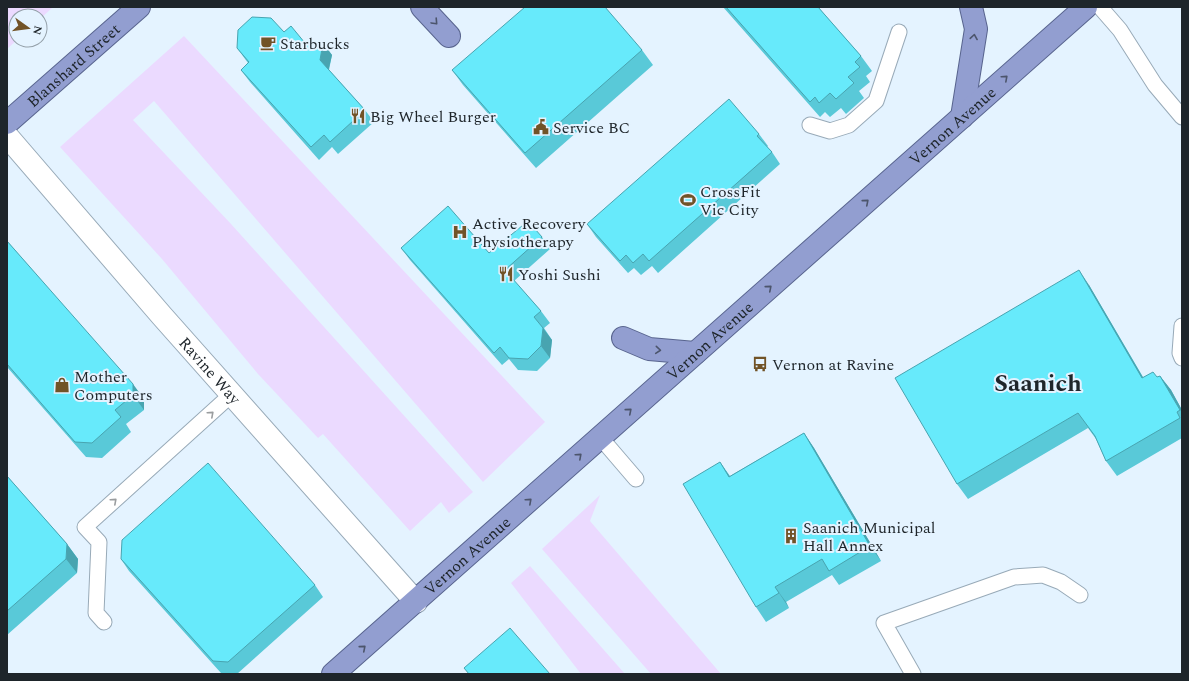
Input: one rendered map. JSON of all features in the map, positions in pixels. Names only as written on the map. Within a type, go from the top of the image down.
[{"type":"highway","name":"Blanshard Street","points":[[7,123],[139,7]]},
{"type":"highway","points":[[422,7],[448,36]]},
{"type":"highway","points":[[962,117],[976,29],[971,7]]},
{"type":"highway","name":"Vernon Avenue","points":[[334,674],[1086,7]]},
{"type":"highway","points":[[623,338],[649,349],[695,353]]},
{"type":"street","name":"Ravine Way","points":[[7,136],[416,602]]},
{"type":"lane","points":[[1100,7],[1120,30],[1155,85],[1182,117]]},
{"type":"lane","points":[[810,125],[830,131],[849,125],[876,101],[899,32]]},
{"type":"lane","points":[[1182,326],[1180,354],[1182,358]]},
{"type":"lane","points":[[104,622],[96,612],[99,542],[85,527],[232,394]]},
{"type":"lane","points":[[600,437],[636,479]]},
{"type":"lane","points":[[913,674],[884,623],[1014,577],[1043,575],[1061,582],[1080,595]]},
{"type":"shaded area","points":[[7,7],[53,7],[48,12],[48,8],[8,8],[7,49]]},
{"type":"shaded area","points":[[184,36],[545,422],[483,482],[154,101],[133,120],[231,224],[473,492],[449,513],[441,502],[410,531],[323,434],[318,438],[258,374],[162,259],[60,147]]},
{"type":"shaded area","points":[[600,495],[590,521],[721,674],[651,674],[542,549]]},
{"type":"shaded area","points":[[530,566],[625,674],[581,674],[511,583]]},
{"type":"building","name":"Service BC","points":[[525,7],[605,7],[642,50],[525,153],[452,70]]},
{"type":"building","points":[[726,7],[818,7],[861,56],[855,62],[860,67],[848,77],[854,83],[836,99],[830,93],[819,103],[815,97],[810,102]]},
{"type":"building","points":[[252,17],[271,18],[284,32],[291,26],[305,43],[323,43],[320,60],[365,110],[330,142],[324,135],[311,147],[241,70],[249,62],[237,48],[238,30]]},
{"type":"building","name":"CrossFit Vic City","points":[[729,99],[759,134],[757,136],[772,152],[649,261],[643,254],[633,263],[626,255],[620,261],[587,224]]},
{"type":"building","points":[[448,206],[489,253],[528,221],[542,237],[505,270],[541,311],[534,317],[543,328],[541,346],[528,359],[509,358],[500,347],[494,353],[401,248]]},
{"type":"building","points":[[7,241],[133,384],[133,395],[115,410],[121,417],[92,443],[75,442],[7,364]]},
{"type":"building","points":[[1079,270],[1142,378],[1153,372],[1157,377],[1160,376],[1180,410],[1177,412],[1180,418],[1106,461],[1095,436],[1078,413],[957,484],[895,378]]},
{"type":"building","name":"Saanich Municipal Hall Annex","points":[[804,433],[870,546],[829,571],[822,559],[775,587],[779,593],[756,607],[683,484],[720,462],[729,477]]},
{"type":"building","points":[[208,463],[315,585],[228,662],[213,661],[121,559],[122,540]]},
{"type":"building","points":[[7,476],[67,544],[66,559],[7,611]]},
{"type":"building","points":[[510,628],[550,674],[469,674],[464,668]]},
{"type":"place","name":"Starbucks","points":[[268,43]]},
{"type":"place","name":"Big Wheel Burger","points":[[358,116]]},
{"type":"place","name":"Service BC","points":[[541,127]]},
{"type":"place","name":"CrossFit Vic City","points":[[688,200]]},
{"type":"place","name":"Active Recovery Physiotherapy","points":[[460,232]]},
{"type":"place","name":"Yoshi Sushi","points":[[506,274]]},
{"type":"place","name":"Vernon at Ravine","points":[[760,364]]},
{"type":"place","name":"Mother Computers","points":[[62,385]]},
{"type":"place","name":"Saanich Municipal Hall Annex","points":[[791,536]]},
{"type":"district","name":"Saanich","points":[[1038,383]]}]
